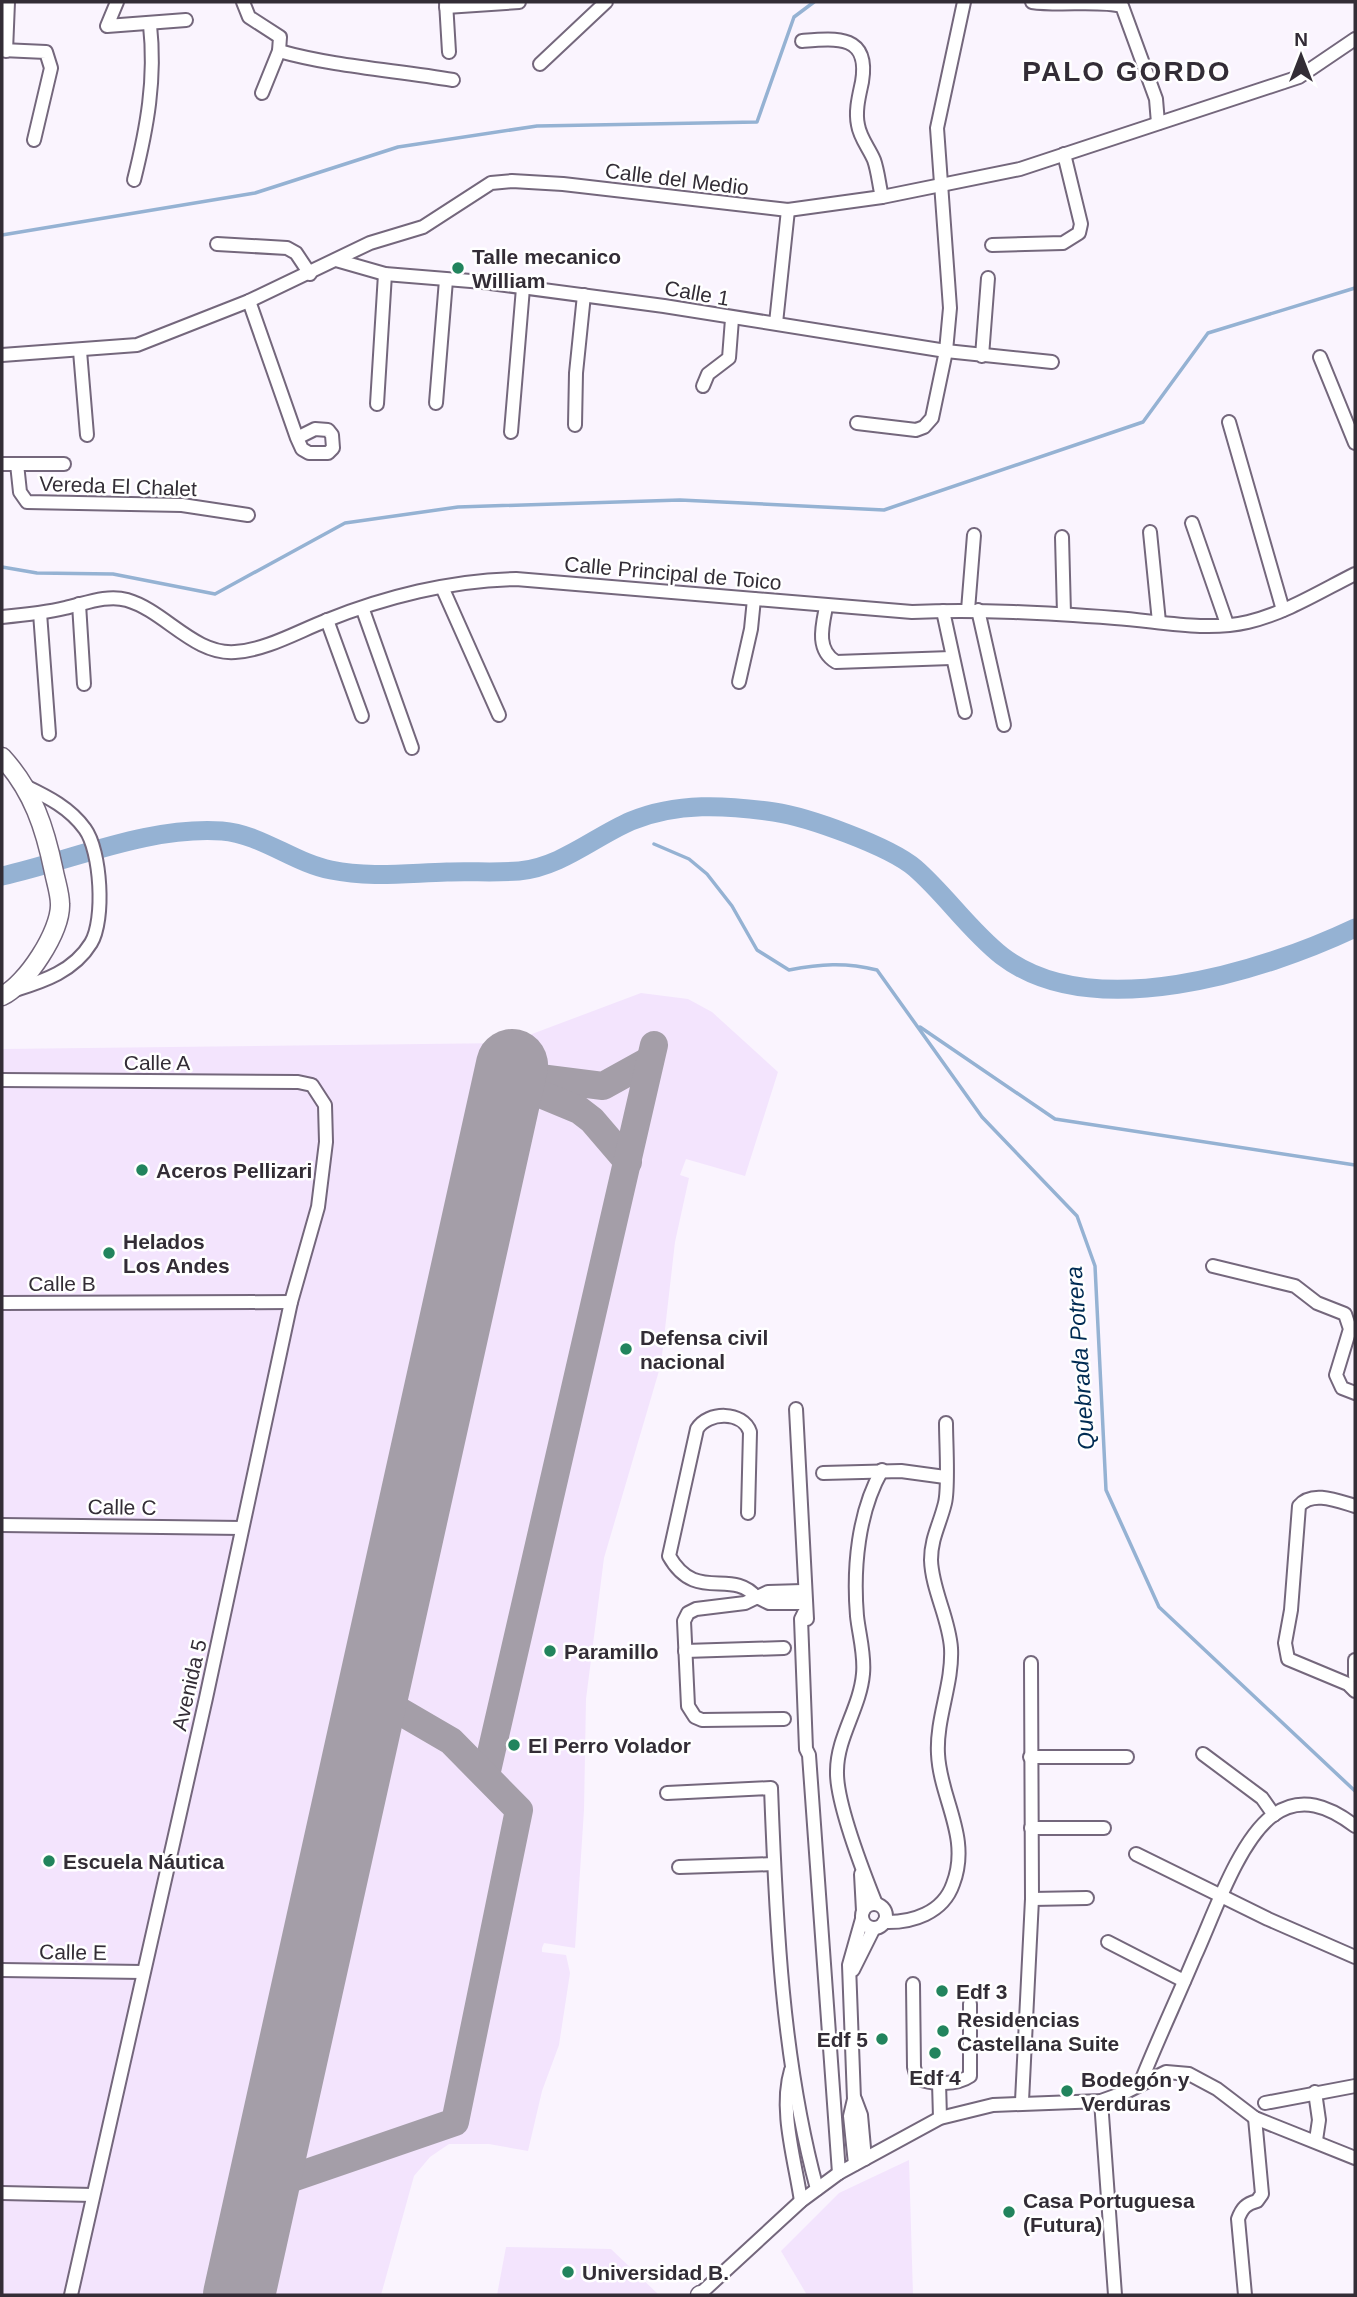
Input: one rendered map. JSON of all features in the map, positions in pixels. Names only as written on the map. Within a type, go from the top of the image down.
[{"type":"main road","points":[[2,757],[25,786],[40,814],[60,906],[37,962],[7,994]]},
{"type":"street","points":[[8,2],[4,50],[46,52],[50,58],[51,68],[34,139]]},
{"type":"street","points":[[117,2],[107,26],[150,25],[186,20]]},
{"type":"street","points":[[243,2],[249,17],[280,37],[279,51],[262,93]]},
{"type":"street","points":[[449,52],[446,4],[519,2]]},
{"type":"street","points":[[540,64],[606,2]]},
{"type":"street","points":[[857,423],[912,430],[924,427],[932,418],[946,351],[950,308],[936,140],[938,115],[964,2]]},
{"type":"street","points":[[1032,2],[1111,2],[1122,6],[1156,99],[1158,123]]},
{"type":"street","points":[[134,180],[152,92],[150,25]]},
{"type":"street","points":[[802,41],[844,38],[857,50],[863,77],[856,115],[858,128],[875,162],[882,197]]},
{"type":"street","name":"Calle del Medio","points":[[2,355],[137,345],[249,302],[370,243],[423,227],[491,183],[512,181],[788,210],[882,197],[941,187],[1065,154],[1299,77],[1355,38]]},
{"type":"street","points":[[279,51],[330,64],[374,67],[453,80]]},
{"type":"street","points":[[992,245],[1063,243],[1079,233],[1081,224],[1065,154]]},
{"type":"street","points":[[776,323],[788,210]]},
{"type":"street","points":[[216,244],[287,248],[296,253],[310,274]]},
{"type":"street","name":"Calle 1","points":[[336,260],[384,274],[584,295],[946,351],[1052,362]]},
{"type":"street","points":[[377,404],[384,274]]},
{"type":"street","points":[[982,356],[988,278]]},
{"type":"street","points":[[436,403],[446,280]]},
{"type":"street","points":[[511,432],[523,288]]},
{"type":"street","points":[[575,425],[577,360],[584,295]]},
{"type":"street","points":[[249,302],[297,438]]},
{"type":"street","points":[[703,386],[708,374],[729,358],[732,318]]},
{"type":"street","points":[[80,351],[88,435]]},
{"type":"street","points":[[1320,357],[1355,443]]},
{"type":"street","points":[[1229,422],[1283,610]]},
{"type":"street","name":"Vereda El Chalet","points":[[2,464],[64,464]]},
{"type":"street","name":"Vereda El Chalet","points":[[17,464],[20,492],[27,502],[182,505],[248,515]]},
{"type":"street","points":[[1192,523],[1227,624]]},
{"type":"street","points":[[1150,532],[1159,622]]},
{"type":"street","points":[[974,535],[973,610],[1004,725]]},
{"type":"street","points":[[1062,537],[1064,614]]},
{"type":"street","name":"Calle Principal de Toico","points":[[2,617],[40,613],[107,598],[126,600],[155,613],[194,640],[230,653],[248,651],[327,620],[442,587],[481,579],[516,579],[826,607],[912,612],[973,610],[1227,624],[1245,622],[1283,610],[1355,574]]},
{"type":"street","points":[[442,587],[499,715]]},
{"type":"street","points":[[739,682],[751,629],[754,599]]},
{"type":"street","points":[[79,604],[84,684]]},
{"type":"street","points":[[826,607],[822,648],[827,656],[836,662],[951,658]]},
{"type":"street","points":[[363,610],[412,748]]},
{"type":"street","points":[[943,611],[951,658],[965,712]]},
{"type":"street","points":[[40,613],[49,734]]},
{"type":"street","points":[[327,620],[362,716]]},
{"type":"street","points":[[7,994],[62,972],[91,944],[98,927],[98,880],[91,837],[64,808],[25,786]]},
{"type":"street","name":"Calle A","points":[[2,1080],[298,1082],[312,1085]]},
{"type":"street","name":"Avenida 5","points":[[71,2295],[291,1303],[318,1207],[326,1142],[326,1105],[312,1085]]},
{"type":"street","points":[[1213,1266],[1295,1286],[1317,1303],[1345,1314],[1350,1329],[1336,1375],[1342,1388],[1355,1393]]},
{"type":"street","name":"Calle B","points":[[2,1303],[291,1303]]},
{"type":"street","points":[[796,1409],[804,1602],[801,1619],[806,1749],[810,1755],[839,2173]]},
{"type":"street","points":[[748,1513],[750,1432],[747,1423],[740,1418],[711,1416],[696,1429],[669,1556],[675,1566],[703,1585],[737,1583],[745,1586],[758,1598]]},
{"type":"street","points":[[860,1864],[862,1915],[866,1925],[880,1916],[925,1915],[943,1902],[953,1886],[960,1845],[938,1756],[951,1650],[931,1562],[932,1539],[945,1503],[946,1423]]},
{"type":"street","points":[[823,1473],[882,1470],[945,1478]]},
{"type":"street","points":[[850,1977],[880,1916],[860,1864],[836,1772],[859,1696],[863,1672],[856,1596],[863,1514],[882,1470]]},
{"type":"street","points":[[1355,1506],[1314,1497],[1299,1506],[1291,1610],[1285,1649],[1289,1660],[1348,1684],[1355,1690]]},
{"type":"street","name":"Calle C","points":[[2,1525],[242,1528]]},
{"type":"street","points":[[784,1718],[702,1720],[695,1717],[688,1706],[684,1621],[688,1613],[758,1598],[768,1592],[804,1602]]},
{"type":"street","points":[[685,1651],[784,1648]]},
{"type":"street","points":[[1355,1660],[1355,1676]]},
{"type":"street","points":[[1022,2101],[1032,1899],[1031,1663]]},
{"type":"street","points":[[1203,1754],[1262,1798],[1273,1815]]},
{"type":"street","points":[[1030,1757],[1127,1756]]},
{"type":"street","points":[[667,1793],[771,1788],[774,1864],[792,2066],[817,2189]]},
{"type":"street","points":[[1140,2084],[1162,2027],[1221,1895],[1258,1829],[1273,1815],[1297,1806],[1322,1805],[1355,1826]]},
{"type":"street","points":[[1031,1828],[1104,1828]]},
{"type":"street","points":[[1136,1854],[1355,1957]]},
{"type":"street","points":[[679,1867],[774,1864]]},
{"type":"street","points":[[1032,1899],[1087,1898]]},
{"type":"street","points":[[860,2162],[850,2116],[854,2099],[850,1955],[862,1915],[868,1905],[880,1916]]},
{"type":"street","points":[[1108,1942],[1184,1981]]},
{"type":"street","name":"Calle E","points":[[2,1970],[143,1972]]},
{"type":"street","points":[[913,1984],[915,2073],[924,2081],[961,2081],[970,2076],[971,2004]]},
{"type":"street","points":[[792,2066],[787,2083],[789,2123],[801,2201]]},
{"type":"street","points":[[700,2295],[801,2201],[839,2173],[940,2119],[993,2105],[1022,2101],[1101,2101],[1166,2072],[1189,2074],[1217,2089],[1255,2118],[1316,2140],[1355,2158]]},
{"type":"street","points":[[939,2082],[940,2119]]},
{"type":"street","points":[[1265,2103],[1355,2085]]},
{"type":"street","points":[[1315,2092],[1319,2120],[1316,2140]]},
{"type":"street","points":[[1101,2101],[1115,2295]]},
{"type":"street","points":[[1245,2295],[1238,2219],[1241,2210],[1248,2203],[1257,2201],[1262,2194],[1255,2118]]},
{"type":"street","points":[[789,2123],[802,2119]]},
{"type":"street","points":[[2,2193],[93,2195]]},
{"type":"shaded area","points":[[641,993],[688,999],[712,1012],[778,1072],[745,1176],[686,1159],[680,1175],[689,1178],[675,1242],[661,1364],[604,1558],[586,1699],[584,1810],[575,1948],[544,1943],[542,1948],[542,1952],[566,1955],[570,1973],[559,2045],[542,2091],[528,2151],[489,2144],[449,2144],[430,2157],[414,2176],[381,2295],[2,2295],[2,1049],[508,1043]]},
{"type":"shaded area","points":[[909,2160],[913,2295],[807,2295],[781,2251],[839,2193]]},
{"type":"shaded area","name":"Universidad B.","points":[[506,2247],[611,2249],[659,2295],[497,2295]]},
{"type":"waterway","points":[[2,235],[255,193],[398,147],[537,126],[757,122],[794,17],[814,2]]},
{"type":"waterway","points":[[2,567],[37,573],[113,574],[215,594],[345,523],[458,507],[680,500],[884,510],[1143,422],[1208,333],[1355,288]]},
{"type":"waterway","points":[[2,876],[139,839],[194,831],[236,833],[317,866],[360,874],[519,871],[563,858],[617,828],[648,815],[684,808],[720,807],[789,815],[827,826],[887,851],[915,868],[1002,956],[1039,976],[1082,987],[1129,989],[1177,984],[1226,974],[1273,961],[1355,928]]},
{"type":"waterway","name":"Quebrada Potrera","points":[[654,844],[689,859],[707,874],[732,906],[757,950],[789,970],[833,965],[877,970],[982,1117],[1077,1216],[1095,1266],[1106,1490],[1159,1607],[1355,1791]]},
{"type":"waterway","points":[[920,1027],[1055,1119],[1355,1165]]},
{"type":"taxiway","points":[[486,1775],[654,1045]]},
{"type":"taxiway","points":[[524,1076],[603,1086],[650,1060]]},
{"type":"taxiway","points":[[509,1081],[579,1110],[592,1120],[628,1162]]},
{"type":"taxiway","points":[[263,2188],[455,2122],[519,1810],[451,1741],[372,1695]]},
{"type":"runway","points":[[239,2295],[512,1065]]},
{"type":"place","name":"Talle mecanico William","points":[[458,268]]},
{"type":"place","name":"Aceros Pellizari","points":[[142,1170]]},
{"type":"place","name":"Helados Los Andes","points":[[109,1253]]},
{"type":"place","name":"Defensa civil nacional","points":[[626,1349]]},
{"type":"place","name":"Paramillo","points":[[550,1651]]},
{"type":"place","name":"El Perro Volador","points":[[514,1745]]},
{"type":"place","name":"Escuela Náutica","points":[[49,1861]]},
{"type":"place","name":"Edf 3","points":[[942,1991]]},
{"type":"place","name":"Residencias Castellana Suite","points":[[943,2031]]},
{"type":"place","name":"Edf 5","points":[[882,2039]]},
{"type":"place","name":"Edf 4","points":[[935,2053]]},
{"type":"place","name":"Bodegón y Verduras","points":[[1067,2091]]},
{"type":"place","name":"Casa Portuguesa (Futura)","points":[[1009,2212]]},
{"type":"place","name":"Universidad B.","points":[[568,2272]]},
{"type":"district","name":"PALO GORDO","points":[[1127,71]]}]
